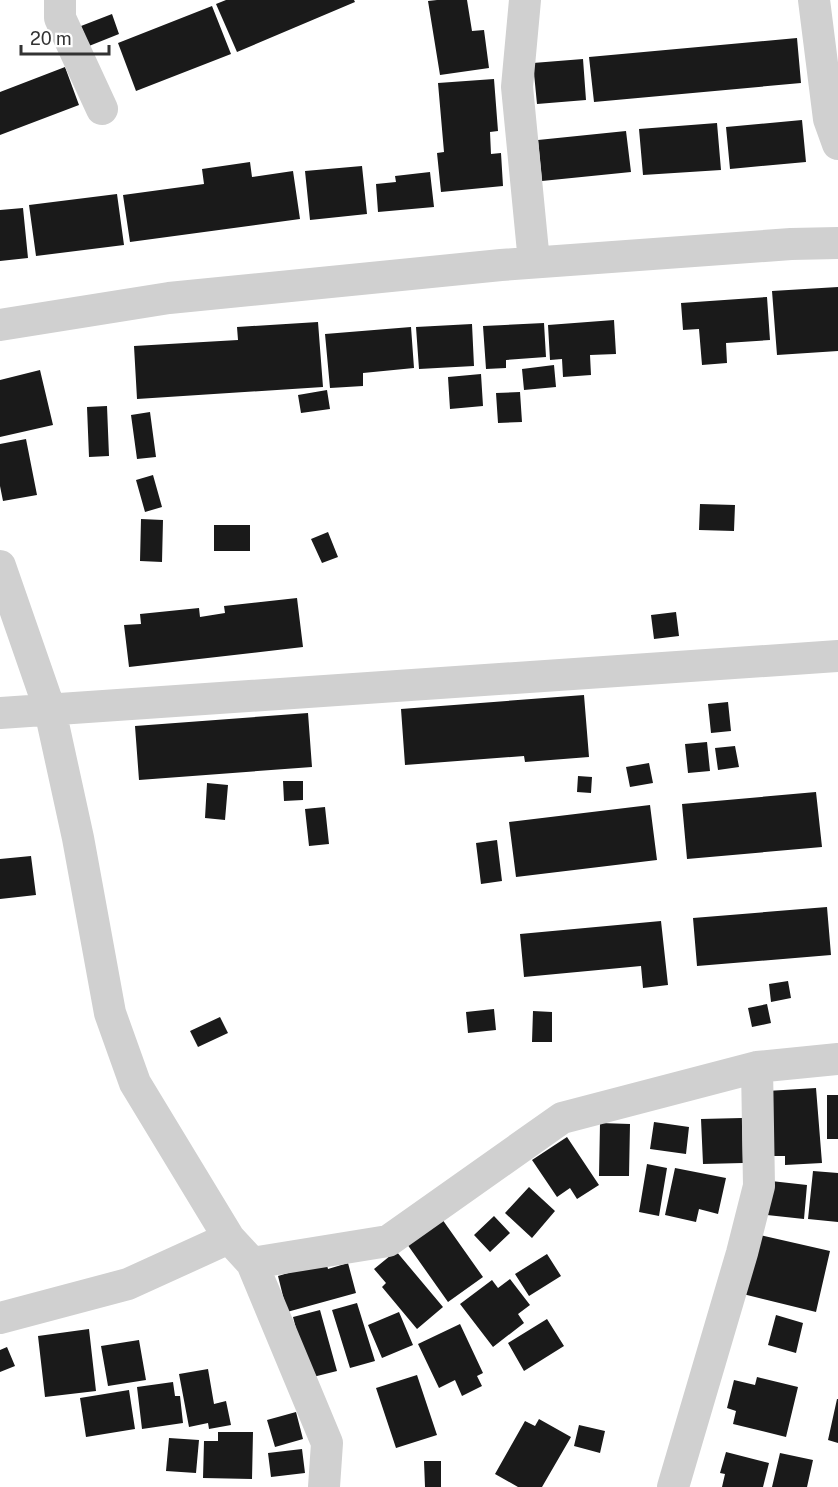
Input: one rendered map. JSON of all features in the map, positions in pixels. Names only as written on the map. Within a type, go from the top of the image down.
[{"type":"street","points":[[60,0],[60,18],[102,109]]},
{"type":"street","points":[[525,0],[517,87],[534,262]]},
{"type":"street","points":[[814,0],[830,119],[838,144]]},
{"type":"street","points":[[0,325],[169,298],[534,262],[791,244],[838,243]]},
{"type":"street","points":[[0,566],[50,710],[78,838],[110,1013],[135,1083],[229,1238],[252,1263],[327,1443],[324,1487]]},
{"type":"street","points":[[0,712],[838,656]]},
{"type":"street","points":[[252,1263],[388,1241],[562,1118],[757,1067],[838,1059]]},
{"type":"street","points":[[673,1487],[742,1253],[759,1186],[757,1067]]},
{"type":"street","points":[[0,1318],[128,1284],[229,1238]]},
{"type":"building","points":[[226,0],[354,0],[355,2],[237,52],[216,4]]},
{"type":"building","points":[[467,0],[472,31],[484,30],[489,68],[440,75],[428,1]]},
{"type":"building","points":[[212,6],[231,54],[136,91],[118,43]]},
{"type":"building","points":[[112,14],[119,34],[89,46],[81,26]]},
{"type":"building","points":[[797,38],[801,83],[594,102],[589,57]]},
{"type":"building","points":[[583,59],[586,100],[537,104],[533,63]]},
{"type":"building","points":[[65,67],[79,105],[0,135],[0,92]]},
{"type":"building","points":[[494,79],[498,131],[490,132],[491,154],[501,153],[503,186],[441,192],[437,153],[444,152],[438,83]]},
{"type":"building","points":[[802,120],[806,162],[730,169],[726,127]]},
{"type":"building","points":[[717,123],[721,170],[643,175],[639,129]]},
{"type":"building","points":[[626,131],[631,172],[542,181],[538,140]]},
{"type":"building","points":[[250,162],[252,177],[293,171],[300,219],[130,242],[123,195],[204,184],[202,169]]},
{"type":"building","points":[[362,166],[367,214],[310,220],[305,171]]},
{"type":"building","points":[[430,172],[434,207],[378,212],[376,184],[396,182],[395,176]]},
{"type":"building","points":[[117,194],[124,245],[36,256],[29,205]]},
{"type":"building","points":[[23,208],[28,258],[0,261],[0,210]]},
{"type":"building","points":[[838,287],[838,351],[777,355],[772,291]]},
{"type":"building","points":[[767,297],[770,340],[726,343],[727,363],[702,365],[699,329],[683,330],[681,303]]},
{"type":"building","points":[[614,320],[616,354],[590,355],[591,375],[563,377],[562,359],[550,360],[548,325]]},
{"type":"building","points":[[318,322],[323,387],[137,399],[134,346],[238,340],[237,327]]},
{"type":"building","points":[[544,323],[546,357],[506,360],[506,368],[486,369],[483,326]]},
{"type":"building","points":[[472,324],[474,366],[419,369],[416,327]]},
{"type":"building","points":[[411,327],[414,368],[363,373],[363,386],[330,388],[325,334]]},
{"type":"building","points":[[554,365],[556,387],[524,390],[522,369]]},
{"type":"building","points":[[40,370],[53,425],[0,437],[0,380]]},
{"type":"building","points":[[481,374],[483,406],[450,409],[448,377]]},
{"type":"building","points":[[327,390],[330,409],[301,413],[298,395]]},
{"type":"building","points":[[520,392],[522,422],[498,423],[496,393]]},
{"type":"building","points":[[107,406],[109,456],[89,457],[87,407]]},
{"type":"building","points":[[150,412],[156,457],[137,459],[131,415]]},
{"type":"building","points":[[26,439],[37,495],[3,501],[0,486],[0,444]]},
{"type":"building","points":[[153,475],[162,507],[145,512],[136,480]]},
{"type":"building","points":[[700,504],[735,505],[734,531],[699,530]]},
{"type":"building","points":[[141,519],[163,520],[162,562],[140,561]]},
{"type":"building","points":[[214,525],[250,525],[250,551],[214,551]]},
{"type":"building","points":[[328,532],[338,557],[322,563],[311,539]]},
{"type":"building","points":[[297,598],[303,647],[129,667],[124,625],[141,624],[140,614],[199,608],[200,617],[225,613],[224,606]]},
{"type":"building","points":[[676,612],[679,636],[654,639],[651,615]]},
{"type":"building","points":[[584,695],[589,757],[525,762],[524,756],[405,765],[401,709]]},
{"type":"building","points":[[728,702],[731,731],[711,733],[708,704]]},
{"type":"building","points":[[308,713],[312,767],[139,780],[135,726]]},
{"type":"building","points":[[707,742],[710,771],[688,773],[685,744]]},
{"type":"building","points":[[735,746],[739,767],[718,770],[715,748]]},
{"type":"building","points":[[649,763],[653,783],[630,787],[626,767]]},
{"type":"building","points":[[578,776],[592,777],[591,793],[577,792]]},
{"type":"building","points":[[283,781],[303,781],[303,800],[284,801]]},
{"type":"building","points":[[207,783],[228,785],[225,820],[205,818]]},
{"type":"building","points":[[816,792],[822,847],[687,859],[682,804]]},
{"type":"building","points":[[650,805],[657,860],[516,877],[509,822]]},
{"type":"building","points":[[325,807],[329,844],[309,846],[305,809]]},
{"type":"building","points":[[497,840],[502,881],[481,884],[476,843]]},
{"type":"building","points":[[31,856],[36,895],[0,899],[0,859]]},
{"type":"building","points":[[827,907],[831,955],[697,966],[693,918]]},
{"type":"building","points":[[661,921],[668,985],[643,988],[641,966],[524,977],[520,934]]},
{"type":"building","points":[[788,981],[791,998],[771,1002],[769,984]]},
{"type":"building","points":[[767,1004],[771,1023],[752,1027],[748,1008]]},
{"type":"building","points":[[494,1009],[496,1030],[468,1033],[466,1012]]},
{"type":"building","points":[[533,1011],[552,1012],[552,1042],[532,1042]]},
{"type":"building","points":[[220,1017],[228,1033],[198,1047],[190,1031]]},
{"type":"building","points":[[816,1088],[822,1163],[785,1165],[785,1156],[771,1156],[767,1091]]},
{"type":"building","points":[[827,1095],[838,1095],[838,1139],[827,1139]]},
{"type":"building","points":[[742,1118],[743,1163],[703,1164],[701,1119]]},
{"type":"building","points":[[654,1122],[689,1127],[686,1154],[650,1149]]},
{"type":"building","points":[[600,1123],[630,1124],[629,1176],[599,1176]]},
{"type":"building","points":[[567,1137],[599,1185],[577,1199],[570,1188],[557,1197],[532,1160]]},
{"type":"building","points":[[647,1164],[667,1168],[659,1216],[639,1212]]},
{"type":"building","points":[[675,1168],[726,1178],[718,1214],[699,1209],[696,1222],[665,1215]]},
{"type":"building","points":[[813,1171],[838,1173],[838,1222],[808,1219]]},
{"type":"building","points":[[771,1181],[807,1185],[804,1219],[767,1215]]},
{"type":"building","points":[[529,1187],[555,1211],[532,1238],[505,1213]]},
{"type":"building","points":[[494,1216],[510,1233],[490,1252],[474,1235]]},
{"type":"building","points":[[442,1219],[483,1277],[448,1302],[407,1244]]},
{"type":"building","points":[[756,1234],[830,1251],[816,1312],[743,1294]]},
{"type":"building","points":[[396,1251],[443,1307],[417,1329],[382,1287],[386,1283],[374,1269]]},
{"type":"building","points":[[547,1254],[561,1276],[529,1296],[515,1274]]},
{"type":"building","points":[[326,1262],[328,1269],[348,1263],[356,1293],[287,1312],[278,1276]]},
{"type":"building","points":[[510,1279],[530,1305],[518,1314],[524,1323],[493,1347],[460,1304],[492,1280],[498,1288]]},
{"type":"building","points":[[357,1303],[375,1361],[350,1368],[332,1310]]},
{"type":"building","points":[[320,1310],[337,1371],[309,1378],[293,1317]]},
{"type":"building","points":[[399,1312],[413,1345],[382,1358],[368,1325]]},
{"type":"building","points":[[776,1315],[803,1323],[796,1353],[768,1345]]},
{"type":"building","points":[[547,1319],[564,1346],[524,1371],[508,1343]]},
{"type":"building","points":[[460,1324],[483,1373],[477,1376],[482,1386],[462,1396],[455,1380],[439,1388],[418,1344]]},
{"type":"building","points":[[89,1329],[96,1391],[45,1397],[38,1336]]},
{"type":"building","points":[[139,1340],[146,1380],[108,1386],[101,1346]]},
{"type":"building","points":[[7,1347],[15,1366],[0,1372],[0,1350]]},
{"type":"building","points":[[208,1369],[214,1404],[226,1401],[231,1425],[209,1429],[208,1423],[189,1427],[179,1374]]},
{"type":"building","points":[[417,1375],[437,1435],[396,1448],[376,1388]]},
{"type":"building","points":[[757,1377],[798,1387],[786,1437],[733,1424],[736,1411],[727,1408],[734,1380],[755,1385]]},
{"type":"building","points":[[173,1382],[175,1396],[180,1396],[183,1423],[142,1429],[137,1387]]},
{"type":"building","points":[[129,1390],[135,1429],[86,1437],[80,1398]]},
{"type":"building","points":[[838,1399],[838,1443],[828,1440]]},
{"type":"building","points":[[296,1412],[303,1439],[275,1447],[267,1420]]},
{"type":"building","points":[[539,1419],[571,1437],[542,1487],[518,1487],[495,1474],[525,1421],[535,1426]]},
{"type":"building","points":[[579,1425],[605,1431],[600,1453],[574,1446]]},
{"type":"building","points":[[218,1432],[253,1432],[252,1479],[203,1478],[204,1441],[218,1441]]},
{"type":"building","points":[[169,1438],[199,1440],[196,1473],[166,1471]]},
{"type":"building","points":[[302,1449],[305,1473],[271,1477],[268,1453]]},
{"type":"building","points":[[726,1452],[769,1463],[763,1487],[722,1487],[725,1474],[720,1473]]},
{"type":"building","points":[[780,1453],[813,1460],[807,1487],[772,1487]]},
{"type":"building","points":[[424,1461],[441,1461],[441,1487],[425,1487]]}]
